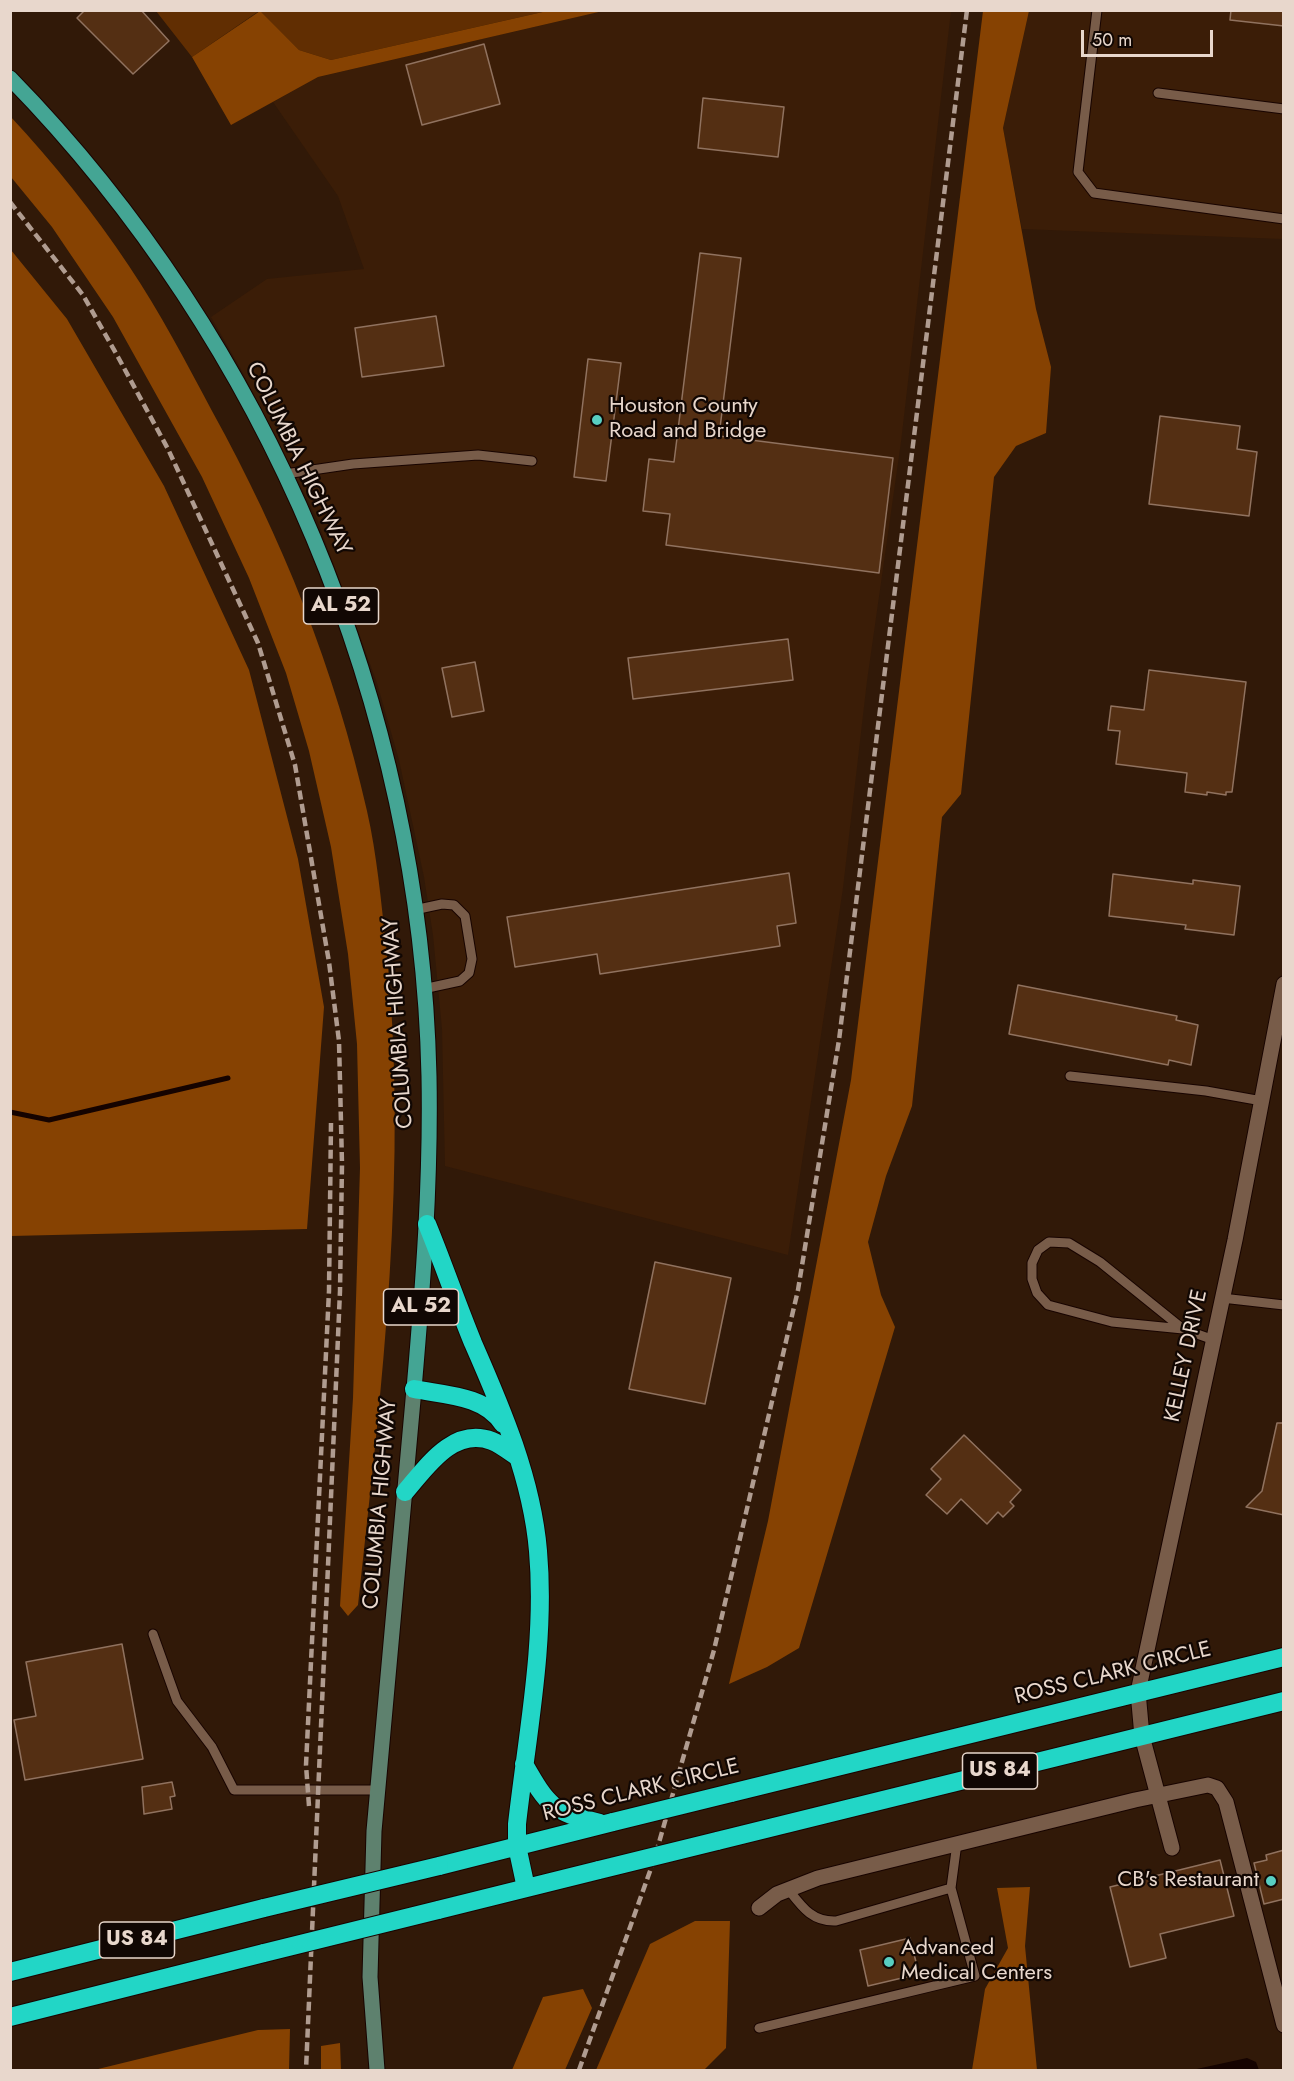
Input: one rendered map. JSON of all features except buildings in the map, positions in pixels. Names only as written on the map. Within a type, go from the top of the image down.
[{"type":"highway","points":[[427,1224],[473,1342],[497,1395],[533,1517],[538,1551],[538,1639],[517,1846],[526,1888]]},
{"type":"highway","points":[[414,1389],[485,1405],[497,1415],[507,1431]]},
{"type":"highway","points":[[405,1492],[439,1454],[459,1441],[476,1438],[492,1441],[516,1456]]},
{"type":"highway","name":"ROSS CLARK CIRCLE","points":[[10,1972],[1284,1657]]},
{"type":"highway","name":"US 84","points":[[10,2017],[1284,1701]]},
{"type":"highway","points":[[524,1764],[543,1797],[558,1811],[609,1823]]},
{"type":"main road","name":"COLUMBIA HIGHWAY","points":[[10,78],[98,174],[167,271],[220,353],[285,474],[338,598],[371,700],[387,763],[414,910],[429,1073],[427,1224],[405,1492],[376,1790],[370,1977],[377,2070]]},
{"type":"street","name":"KELLEY DRIVE","points":[[1172,1848],[1142,1736],[1138,1692],[1214,1340],[1262,1101],[1279,1042],[1284,984]]},
{"type":"street","points":[[759,1908],[788,1889],[818,1878],[1158,1794],[1208,1785],[1223,1794],[1282,2019]]},
{"type":"lane","points":[[1097,10],[1078,172],[1094,193],[1284,219]]},
{"type":"lane","points":[[1158,93],[1284,109]]},
{"type":"lane","points":[[285,474],[353,464],[478,454],[532,461]]},
{"type":"lane","points":[[414,910],[442,904],[454,905],[465,916],[472,959],[469,973],[460,981],[423,989]]},
{"type":"lane","points":[[1070,1076],[1206,1091],[1262,1101]]},
{"type":"lane","points":[[1183,1329],[1100,1262],[1069,1243],[1049,1242],[1038,1250],[1032,1263],[1032,1279],[1036,1293],[1048,1305],[1112,1322],[1183,1329],[1214,1340]]},
{"type":"lane","points":[[1222,1298],[1284,1305]]},
{"type":"lane","points":[[153,1634],[177,1701],[212,1747],[234,1791],[376,1790]]},
{"type":"lane","points":[[759,2028],[975,1976],[951,1888],[957,1843]]},
{"type":"lane","points":[[788,1889],[808,1913],[823,1922],[836,1922],[951,1888]]},
{"type":"shaded area","points":[[156,11],[259,11],[192,57]]},
{"type":"shaded area","points":[[259,11],[547,11],[331,60],[299,50]]},
{"type":"shaded area","points":[[260,11],[299,50],[331,60],[547,11],[603,11],[318,77],[231,125],[192,57]]},
{"type":"shaded area","points":[[603,11],[951,11],[901,442],[867,681],[843,888],[788,1255],[445,1166],[442,1029],[433,935],[424,877],[399,760],[377,683],[317,519],[243,373],[211,317],[267,279],[364,269],[338,196],[273,102],[318,77]]},
{"type":"shaded area","points":[[983,11],[1029,11],[1003,128],[1036,309],[1051,367],[1046,433],[1016,446],[994,477],[961,794],[942,817],[912,1106],[886,1176],[868,1242],[881,1295],[895,1327],[799,1648],[767,1667],[729,1684],[768,1521],[851,1080]]},
{"type":"shaded area","points":[[1029,11],[1283,11],[1283,239],[1022,229],[1003,128]]},
{"type":"shaded area","points":[[10,116],[72,188],[129,266],[172,337],[237,459],[304,605],[339,706],[367,811],[386,945],[392,1028],[395,1110],[394,1193],[390,1275],[367,1523],[358,1605],[348,1616],[340,1606],[353,1398],[360,1168],[357,1044],[348,954],[331,847],[309,751],[286,673],[249,578],[202,477],[113,317],[52,227],[11,177]]},
{"type":"shaded area","points":[[11,250],[67,319],[164,486],[249,670],[298,859],[324,1007],[307,1229],[11,1236]]},
{"type":"shaded area","points":[[1030,1887],[1025,1946],[1037,2070],[972,2070],[985,1989],[1008,1948],[997,1888]]},
{"type":"shaded area","points":[[695,1921],[730,1921],[726,2048],[704,2070],[596,2070],[650,1944]]},
{"type":"shaded area","points":[[583,1989],[592,2008],[565,2070],[512,2070],[543,1997]]},
{"type":"shaded area","points":[[290,2029],[289,2070],[94,2070],[258,2030]]},
{"type":"shaded area","points":[[340,2043],[341,2070],[321,2070],[321,2046]]},
{"type":"shaded area","points":[[1247,2058],[1256,2062],[1259,2070],[1192,2070]]},
{"type":"waterway","points":[[10,1112],[49,1120],[228,1078]]},
{"type":"railway","points":[[579,2070],[654,1860],[714,1650],[798,1290],[839,1040],[967,10]]},
{"type":"railway","points":[[10,202],[83,295],[118,357],[168,449],[258,643],[295,765],[329,962],[339,1041],[342,1164],[340,1291],[306,2070]]},
{"type":"railway","points":[[309,1806],[306,1765],[329,1291],[331,1123]]},
{"type":"place","name":"Houston County Road and Bridge","points":[[597,420]]},
{"type":"place","name":"CB's Restaurant","points":[[1271,1881]]},
{"type":"place","name":"Advanced Medical Centers","points":[[889,1962]]}]
